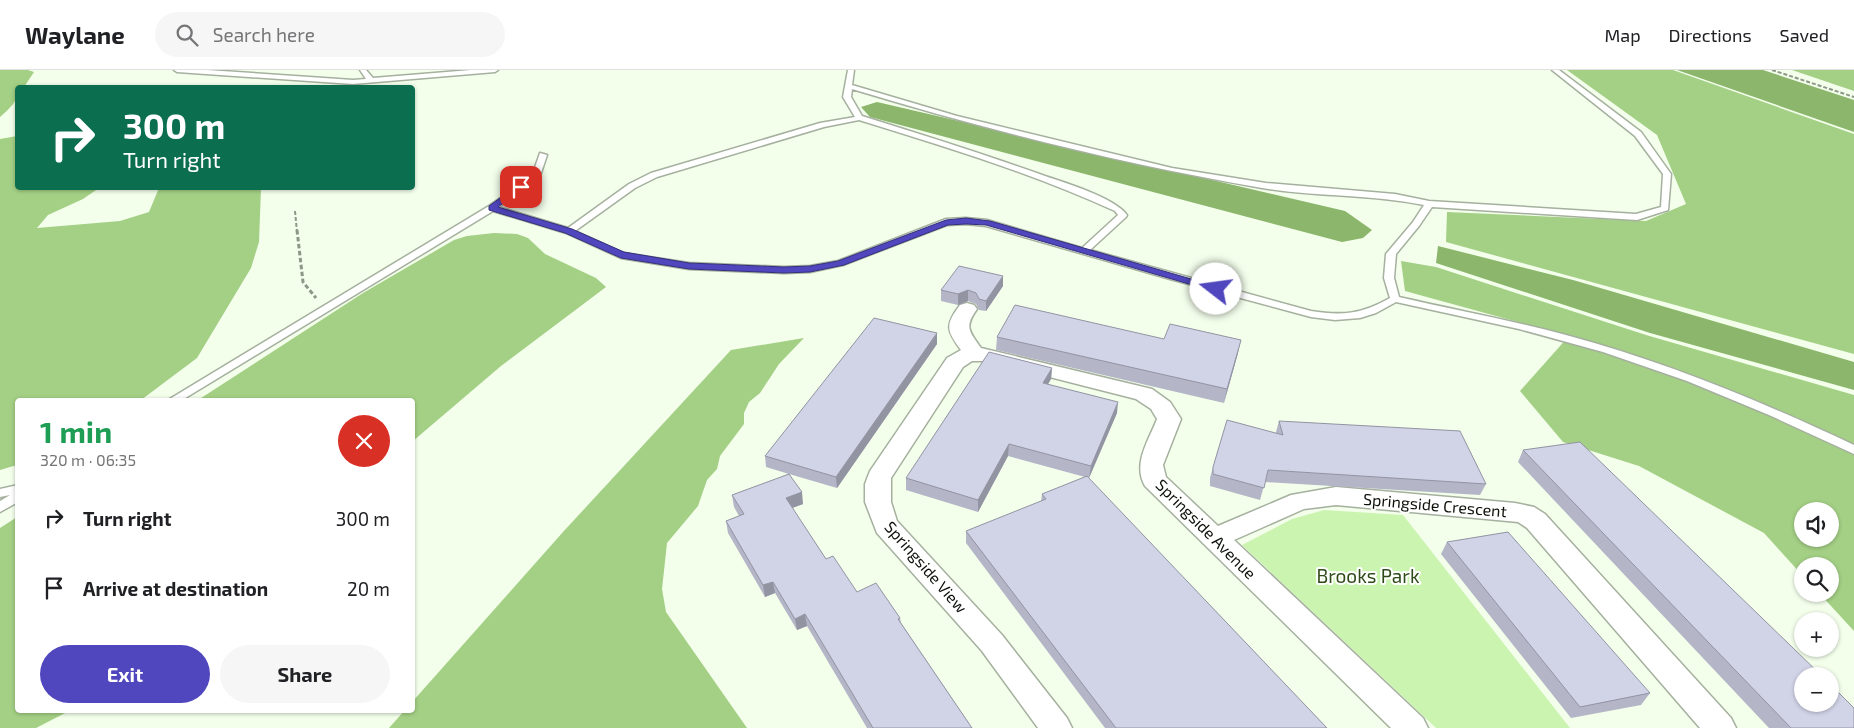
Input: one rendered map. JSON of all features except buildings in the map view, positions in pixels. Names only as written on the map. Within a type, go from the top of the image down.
[{"type":"street","points":[[967,309],[958,320],[957,327],[974,353]]},
{"type":"street","name":"Springside Avenue","points":[[974,353],[988,354],[1144,394],[1156,401],[1166,411],[1169,419],[1151,465],[1154,480],[1412,728]]},
{"type":"street","name":"Springside View","points":[[974,353],[963,355],[954,363],[879,477],[876,492],[878,508],[886,526],[992,643],[1056,728]]},
{"type":"street","name":"Springside Crescent","points":[[1214,538],[1300,501],[1319,497],[1336,496],[1525,514],[1536,521],[1720,728]]},
{"type":"lane","points":[[177,70],[316,81],[371,81],[495,70]]},
{"type":"lane","points":[[363,70],[371,81]]},
{"type":"lane","points":[[851,70],[847,97],[860,118]]},
{"type":"lane","points":[[849,86],[955,118],[1172,170],[1266,186],[1394,197],[1429,204],[1637,217],[1666,208],[1667,174],[1638,134],[1555,70]]},
{"type":"lane","points":[[569,231],[632,186],[654,175],[822,125],[860,118],[965,150],[1074,188],[1118,208],[1123,215],[1084,250]]},
{"type":"lane","points":[[177,398],[492,208],[536,177],[543,155]]},
{"type":"lane","points":[[1395,299],[1389,278],[1391,254],[1416,224],[1429,204]]},
{"type":"lane","points":[[492,208],[569,231],[621,255],[689,266],[784,270],[810,269],[840,263],[946,222],[987,223],[1289,308],[1332,316],[1370,314],[1395,299],[1520,325],[1607,349],[1695,380],[1810,428],[1854,450]]},
{"type":"lane","points":[[0,493],[15,490]]},
{"type":"lane","points":[[0,507],[15,498]]},
{"type":"path","points":[[1772,70],[1854,97]]},
{"type":"path","points":[[295,211],[303,282],[324,308]]},
{"type":"green space","name":"Brooks Park","points":[[1324,510],[1403,515],[1570,728],[1436,728],[1242,545],[1292,519]]},
{"type":"shaded area","points":[[0,70],[28,70],[34,72],[25,85],[15,85],[15,101],[0,117]]},
{"type":"shaded area","points":[[1567,70],[1673,70],[1854,134],[1854,354],[1446,242],[1447,212],[1646,221],[1686,204],[1657,135]]},
{"type":"shaded area","points":[[1677,70],[1763,70],[1854,100],[1854,132]]},
{"type":"shaded area","points":[[1792,70],[1854,70],[1854,91]]},
{"type":"shaded area","points":[[877,102],[1345,211],[1372,230],[1363,238],[1342,242],[870,117],[861,107]]},
{"type":"shaded area","points":[[15,136],[15,190],[96,190],[83,199],[48,215],[37,228],[120,221],[149,212],[158,190],[261,190],[259,242],[251,268],[197,358],[144,398],[15,398],[15,466],[0,470],[0,139]]},
{"type":"shaded area","points":[[494,233],[517,234],[528,238],[545,254],[596,278],[606,287],[501,366],[415,439],[415,398],[201,398],[363,293],[454,240],[467,236]]},
{"type":"shaded area","points":[[1438,246],[1573,280],[1854,362],[1854,390],[1650,333],[1436,263]]},
{"type":"shaded area","points":[[1401,261],[1436,267],[1646,335],[1854,395],[1854,631],[1839,615],[1839,612],[1837,612],[1827,602],[1839,602],[1839,557],[1794,557],[1794,566],[1764,533],[1639,466],[1563,442],[1520,391],[1569,336],[1405,291]]},
{"type":"shaded area","points":[[804,338],[779,364],[760,393],[749,402],[744,413],[744,424],[720,456],[717,469],[707,480],[698,506],[667,543],[662,589],[666,612],[747,728],[389,728],[402,713],[415,713],[415,699],[563,532],[731,350]]},
{"type":"shaded area","points":[[15,518],[15,713],[65,713],[36,728],[0,728],[0,528]]},
{"type":"route","points":[[521,187],[492,208],[569,231],[621,255],[689,266],[784,270],[810,269],[840,263],[946,222],[966,221],[987,223],[1216,289]]}]
